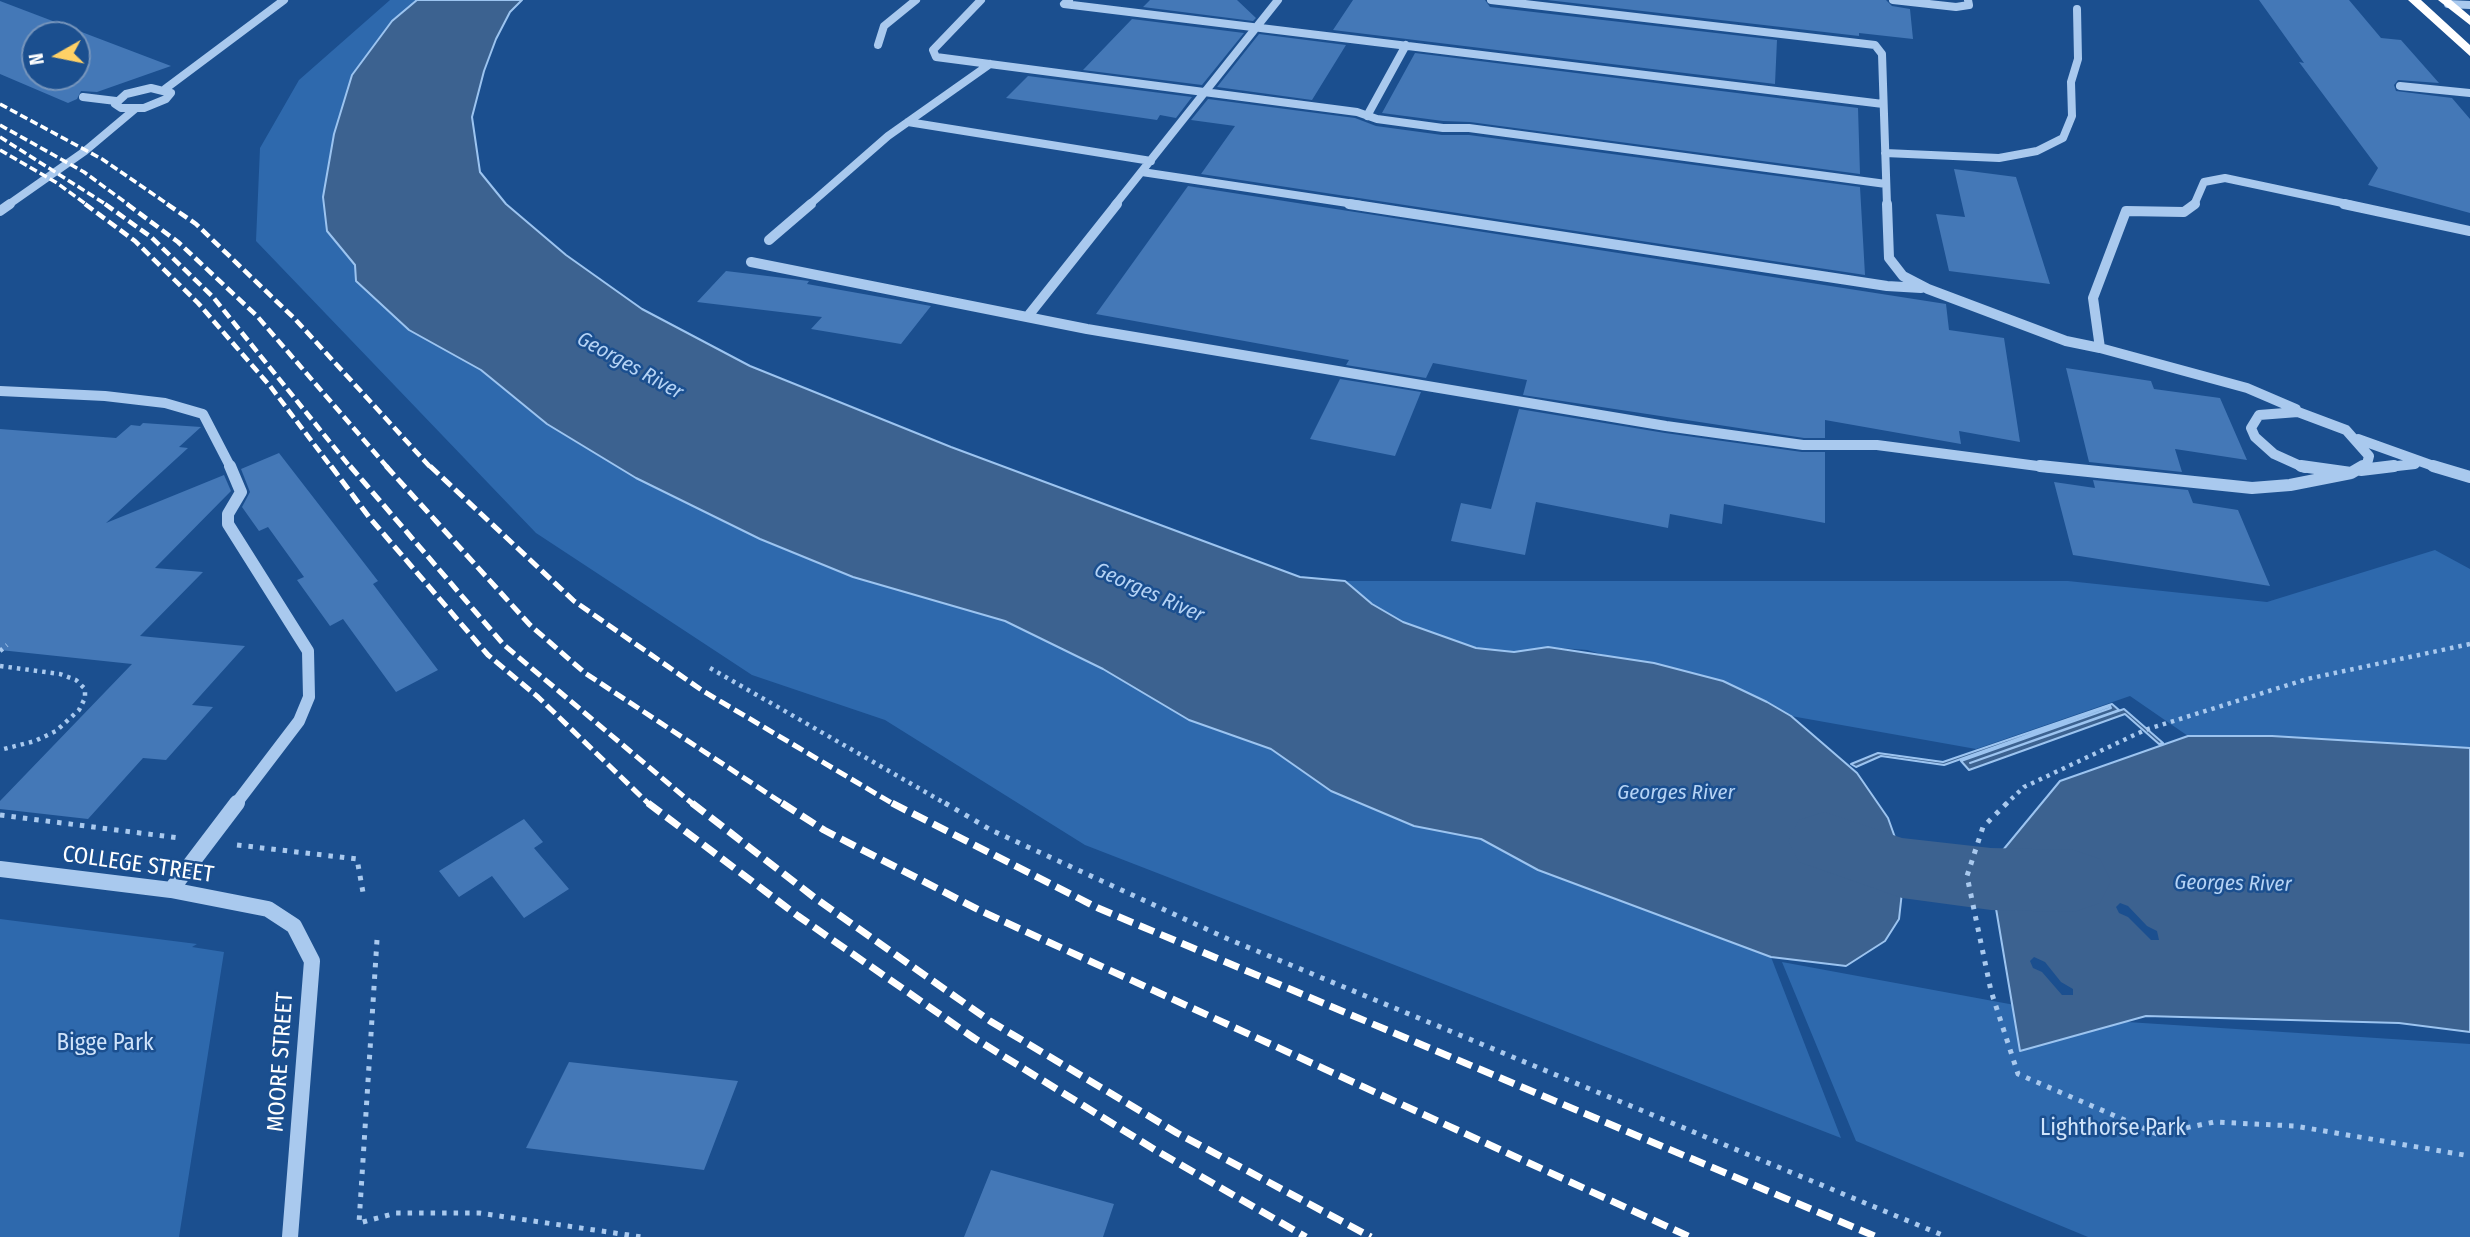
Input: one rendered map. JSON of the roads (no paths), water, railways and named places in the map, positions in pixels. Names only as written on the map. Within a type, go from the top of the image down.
[{"type":"highway","points":[[2414,0],[2470,52]]},
{"type":"highway","points":[[2446,2],[2470,22]]},
{"type":"street","points":[[878,46],[884,26],[916,0]]},
{"type":"street","points":[[981,0],[933,50],[936,57],[1886,184]]},
{"type":"street","points":[[1069,0],[1064,4],[1884,104]]},
{"type":"street","points":[[1028,316],[1278,0]]},
{"type":"street","points":[[1893,0],[1956,7],[1969,5],[1968,0]]},
{"type":"street","points":[[2446,2],[2470,5]]},
{"type":"street","points":[[1885,153],[1999,158],[2037,151],[2063,138],[2072,116],[2071,82],[2078,59],[2077,9]]},
{"type":"street","points":[[1367,116],[1406,45]]},
{"type":"street","points":[[769,240],[908,122],[990,64]]},
{"type":"street","points":[[2400,86],[2470,93]]},
{"type":"street","points":[[0,211],[85,151],[135,109],[166,99],[171,93],[165,89],[134,92],[117,101],[116,107],[135,109]]},
{"type":"street","points":[[908,122],[1151,161]]},
{"type":"street","points":[[2314,416],[2269,412],[2253,421],[2251,428],[2262,446],[2288,462],[2321,472],[2356,471],[2369,456],[2357,439],[2314,416],[2247,388],[2100,348],[2093,298],[2126,211],[2185,212],[2194,206],[2204,182],[2225,178],[2470,232]]},
{"type":"street","points":[[751,262],[1087,329],[1666,426],[1803,445],[1877,445],[2076,471],[2252,488],[2290,485],[2356,471],[2422,463],[2470,477]]},
{"type":"street","points":[[0,391],[105,396],[165,403],[203,414],[241,492],[228,514],[228,524],[308,651],[309,697],[299,721],[289,738],[171,890]]},
{"type":"street","name":"COLLEGE STREET","points":[[0,869],[171,890],[268,909]]},
{"type":"street","name":"MOORE STREET","points":[[268,909],[294,926],[312,961],[290,1237]]},
{"type":"lane","points":[[165,89],[284,0]]},
{"type":"lane","points":[[1491,0],[1874,45],[1882,54],[1889,258],[1903,276],[1928,289],[2066,341],[2100,348]]},
{"type":"lane","points":[[83,97],[117,101]]},
{"type":"lane","points":[[1142,172],[1887,286],[1928,289]]},
{"type":"lane","points":[[2357,439],[2422,463]]},
{"type":"water","name":"Georges River","points":[[417,0],[522,0],[510,12],[496,39],[472,117],[480,172],[506,204],[566,255],[642,309],[750,366],[951,447],[1300,577],[1345,581],[1372,604],[1403,622],[1476,648],[1514,652],[1548,647],[1654,663],[1723,681],[1767,702],[1791,716],[1857,773],[1888,818],[1902,857],[1899,919],[1885,941],[1846,966],[1771,957],[1538,870],[1481,839],[1414,826],[1331,791],[1271,749],[1189,720],[1103,669],[1005,621],[853,577],[760,539],[636,478],[547,424],[481,370],[409,330],[356,281],[355,265],[327,231],[323,197],[334,134],[352,75],[392,21]]},
{"type":"water","points":[[2112,704],[2119,710],[1970,763],[2124,709],[2163,743],[2159,744],[2125,714],[1969,770],[1961,761],[2111,708],[2110,706],[1944,765],[1881,756],[1856,767],[1851,764],[1878,753],[1943,762]]},
{"type":"water","name":"Georges River","points":[[2188,736],[2272,736],[2470,748],[2470,1032],[2399,1023],[2146,1016],[2020,1051],[1989,867],[2060,781]]},
{"type":"waterway","name":"Georges River","points":[[1824,841],[1902,868],[1991,879],[2074,881]]},
{"type":"railway","points":[[0,104],[102,159],[169,205]]},
{"type":"railway","points":[[0,125],[84,172],[129,205]]},
{"type":"railway","points":[[0,137],[107,205]]},
{"type":"railway","points":[[0,150],[57,183],[87,205]]},
{"type":"railway","points":[[85,204],[135,241],[198,303],[270,386],[332,468]]},
{"type":"railway","points":[[105,204],[151,237],[213,297],[351,468]]},
{"type":"railway","points":[[127,204],[178,242],[257,316],[388,468]]},
{"type":"railway","points":[[167,204],[196,224],[295,319],[431,468]]},
{"type":"railway","points":[[331,466],[369,517],[488,655],[538,697],[650,805]]},
{"type":"railway","points":[[350,466],[504,645],[694,805]]},
{"type":"railway","points":[[386,466],[530,625],[585,673],[785,805]]},
{"type":"railway","points":[[430,466],[574,601],[703,691],[895,805]]},
{"type":"railway","points":[[648,803],[798,916],[974,1038],[1157,1151],[1306,1237]]},
{"type":"railway","points":[[692,803],[815,898],[990,1021],[1177,1133],[1371,1237]]},
{"type":"railway","points":[[782,803],[824,830],[981,911],[1690,1237]]},
{"type":"railway","points":[[892,803],[1098,908],[1877,1237]]},
{"type":"park label","name":"Bigge Park","points":[[105,1044]]},
{"type":"park label","name":"Lighthorse Park","points":[[2113,1129]]}]
